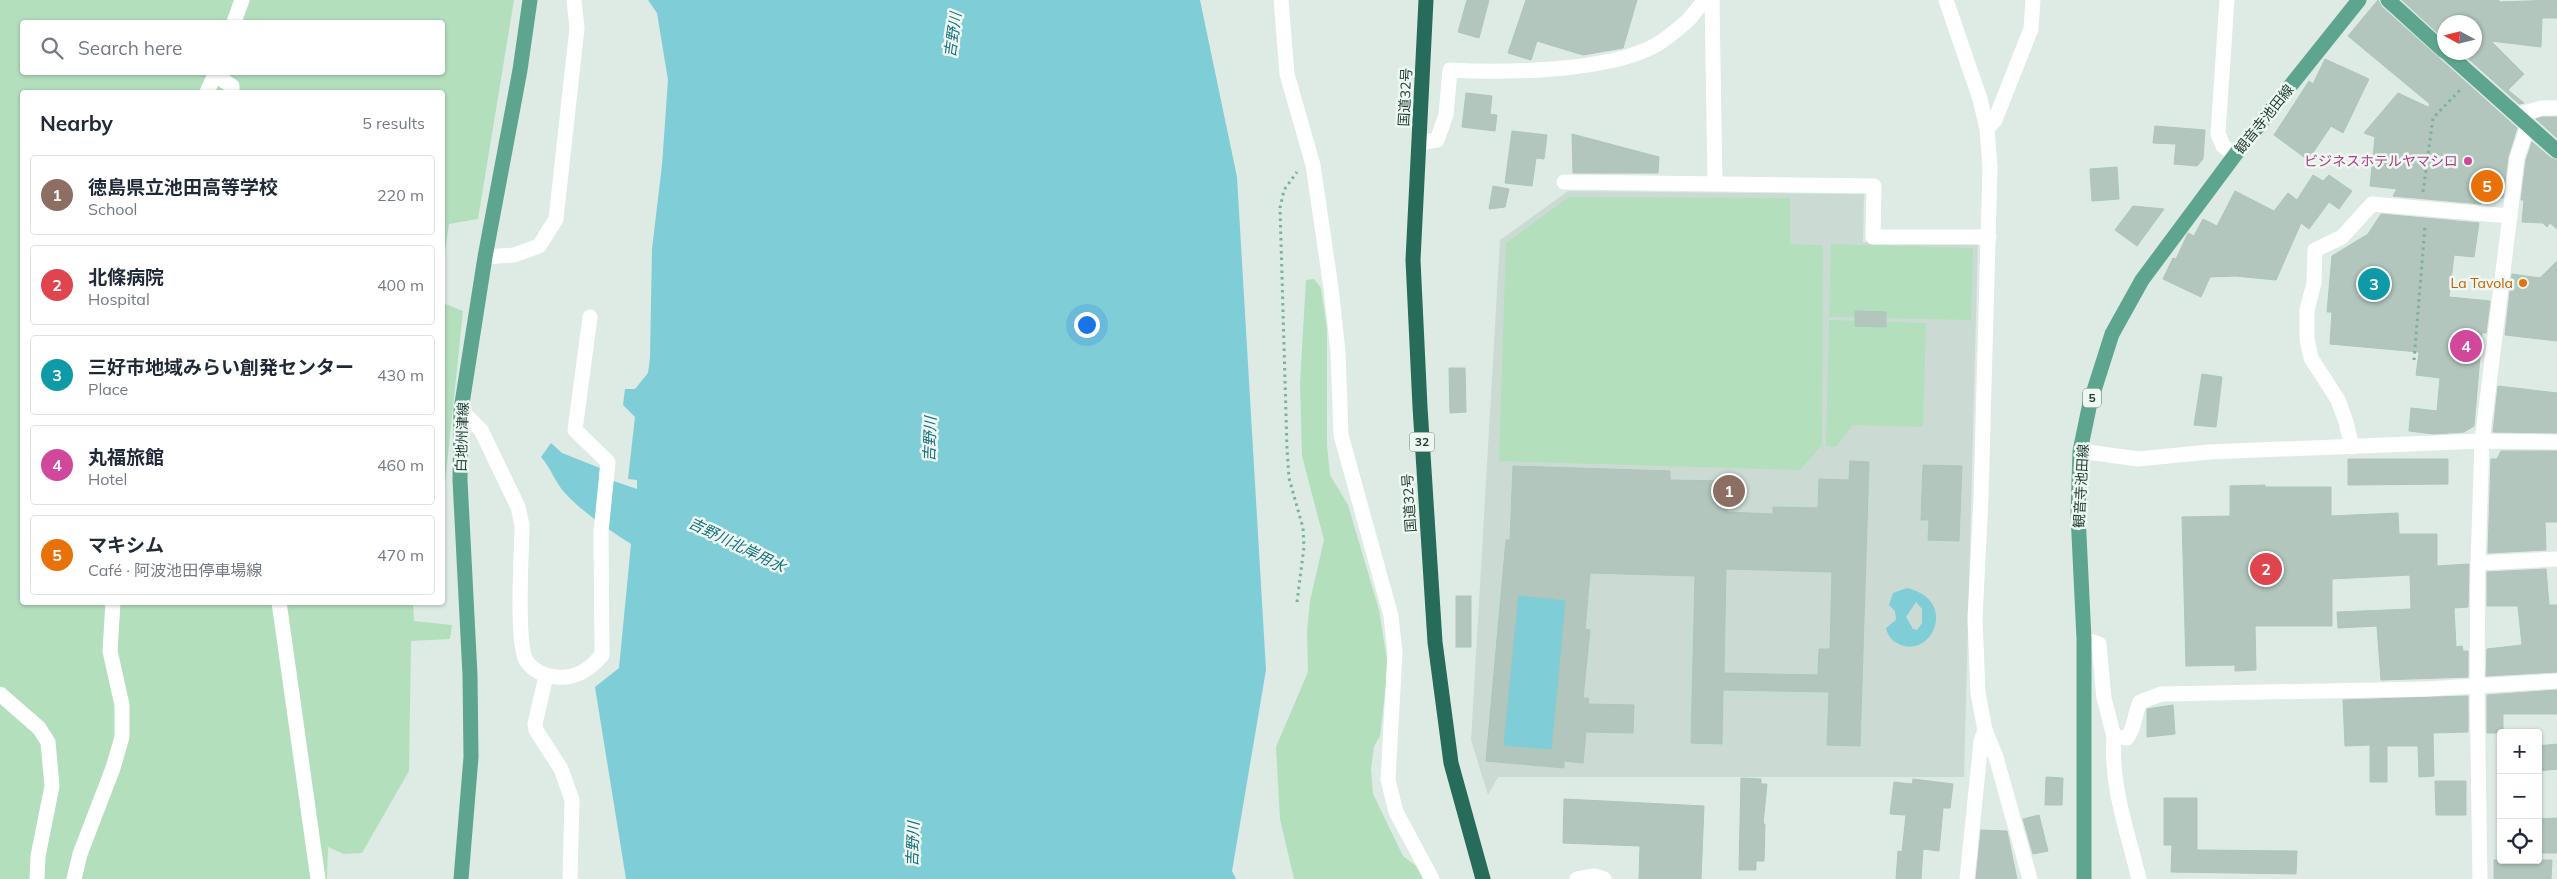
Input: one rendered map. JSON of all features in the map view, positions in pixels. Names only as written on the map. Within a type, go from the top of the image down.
[{"type":"highway","name":"国道32号","points":[[1426,0],[1413,260],[1435,642],[1451,763],[1483,879]]},
{"type":"main road","name":"白地州津線","points":[[461,879],[471,757],[470,675],[460,480],[461,410],[485,257],[520,70],[530,0]]},
{"type":"main road","name":"観音寺池田線","points":[[2084,879],[2084,639],[2078,514],[2080,452],[2090,403],[2112,334],[2142,280],[2235,155],[2359,0]]},
{"type":"main road","points":[[2388,0],[2437,45]]},
{"type":"main road","points":[[2454,60],[2557,151]]},
{"type":"street","points":[[235,20],[242,0]]},
{"type":"street","points":[[485,257],[514,256],[539,246],[556,219],[577,28],[574,0]]},
{"type":"street","points":[[1281,0],[1287,74],[1313,165],[1338,352],[1341,435],[1391,616],[1395,653],[1388,780],[1396,812],[1432,879]]},
{"type":"street","points":[[1419,143],[1437,140],[1446,115],[1450,70],[1490,72],[1545,69],[1611,61],[1656,45],[1688,21],[1703,2],[1712,0],[1715,182]]},
{"type":"street","points":[[1946,0],[1980,99],[1987,129],[1990,167],[1981,498],[1975,619],[1978,693],[1985,730],[1996,758],[2030,879]]},
{"type":"street","points":[[1987,129],[1995,120],[2031,29],[2033,0]]},
{"type":"street","points":[[2227,0],[2218,133],[2223,146],[2235,155]]},
{"type":"street","points":[[208,90],[216,75]]},
{"type":"street","points":[[217,75],[232,86],[232,90]]},
{"type":"street","points":[[2516,115],[2542,108],[2557,108]]},
{"type":"street","points":[[2480,879],[2477,686],[2478,563],[2482,441],[2517,158],[2528,125]]},
{"type":"street","points":[[1564,182],[1715,182],[1874,186],[1873,237],[1988,237]]},
{"type":"street","points":[[2352,447],[2338,400],[2311,358],[2307,339],[2307,310],[2314,283],[2315,250],[2342,237],[2372,204],[2510,216]]},
{"type":"street","points":[[461,410],[481,430],[518,507],[522,525],[523,652],[527,661],[546,676],[564,678],[587,671],[602,655],[601,532],[608,462],[575,430],[590,317]]},
{"type":"street","points":[[2080,452],[2138,459],[2208,452],[2482,441],[2557,442]]},
{"type":"street","points":[[2478,563],[2557,559]]},
{"type":"street","points":[[74,879],[80,854],[113,768],[122,736],[122,705],[110,650],[113,605]]},
{"type":"street","points":[[279,605],[318,879]]},
{"type":"street","points":[[2084,639],[2099,644],[2104,698],[2114,737],[2112,753],[2119,799],[2140,879]]},
{"type":"street","points":[[546,676],[535,724],[536,730],[561,769],[572,800],[570,879]]},
{"type":"street","points":[[2114,737],[2126,738],[2133,730],[2134,716],[2140,702],[2162,694],[2407,690],[2557,681]]},
{"type":"street","points":[[0,694],[39,728],[48,742],[52,786],[38,856],[37,879]]},
{"type":"street","points":[[1967,879],[1981,741],[1985,730]]},
{"type":"street","points":[[1577,879],[1594,876],[1604,879]]},
{"type":"path","points":[[2414,360],[2424,208],[2433,118],[2473,77]]},
{"type":"path","points":[[1297,602],[1304,547],[1303,528],[1289,478],[1280,208],[1284,190],[1298,171],[1313,165]]},
{"type":"shaded area","points":[[1568,191],[1864,194],[1863,242],[1978,242],[1964,777],[1498,777],[1488,795],[1471,740],[1500,240]]},
{"type":"green space","points":[[0,0],[514,0],[478,219],[449,224],[445,251],[445,90],[20,90],[20,605],[413,605],[414,621],[452,625],[450,639],[411,641],[409,771],[362,853],[344,854],[328,847],[327,879],[0,879]]},
{"type":"green space","points":[[1569,197],[1790,198],[1790,244],[1823,245],[1822,445],[1800,470],[1499,461],[1506,243]]},
{"type":"green space","points":[[1831,244],[1973,248],[1971,320],[1829,317]]},
{"type":"green space","points":[[1314,279],[1321,288],[1327,329],[1327,446],[1330,475],[1348,505],[1379,610],[1388,667],[1380,736],[1374,746],[1371,769],[1373,794],[1403,856],[1416,866],[1423,879],[1294,879],[1280,819],[1276,747],[1308,672],[1307,631],[1310,601],[1324,540],[1302,456],[1300,383],[1306,280]]},
{"type":"green space","points":[[445,304],[463,311],[445,484]]},
{"type":"green space","points":[[1829,320],[1926,323],[1923,427],[1853,425],[1836,447],[1826,446]]},
{"type":"water","points":[[648,0],[1200,0],[1237,177],[1266,670],[1232,871],[1236,879],[626,879],[595,687],[619,668],[631,544],[571,500],[541,457],[551,443],[562,453],[600,468],[599,476],[637,489],[637,480],[628,479],[635,417],[623,405],[625,389],[635,389],[648,373],[650,358],[652,249],[662,165],[668,80],[657,13]]},
{"type":"water","points":[[1907,588],[1923,594],[1932,604],[1936,614],[1935,626],[1923,643],[1913,646],[1901,645],[1890,637],[1886,628],[1896,620],[1895,611],[1889,605],[1893,593]],"holes":[[[1916,602],[1922,609],[1922,623],[1917,630],[1913,629],[1906,617]]]},
{"type":"water","points":[[1518,595],[1566,600],[1552,750],[1503,746]]},
{"type":"building","points":[[1467,0],[1489,0],[1479,38],[1458,32]]},
{"type":"building","points":[[1526,0],[1637,0],[1623,48],[1583,55],[1537,41],[1531,60],[1508,53]]},
{"type":"building","points":[[2378,0],[2382,7],[2437,56],[2437,60],[2441,60],[2517,128],[2508,157],[2503,198],[2482,196],[2481,204],[2393,196],[2397,189],[2370,186],[2375,137],[2364,133],[2398,93],[2428,107],[2430,104],[2348,36]]},
{"type":"building","points":[[2402,0],[2499,0],[2499,2],[2557,0],[2557,18],[2542,18],[2541,47],[2491,41],[2524,74],[2508,90],[2524,103],[2519,104],[2470,60],[2482,60],[2482,15],[2437,15],[2437,32]]},
{"type":"building","points":[[2325,59],[2369,79],[2343,133],[2331,126],[2308,160],[2274,135],[2309,81],[2313,84]]},
{"type":"building","points":[[1466,93],[1492,96],[1490,114],[1497,115],[1495,131],[1462,127]]},
{"type":"building","points":[[2557,117],[2557,138],[2536,119]]},
{"type":"building","points":[[2155,126],[2205,130],[2203,159],[2197,166],[2174,164],[2176,144],[2153,143]]},
{"type":"building","points":[[1512,131],[1547,135],[1544,159],[1536,158],[1532,186],[1505,183]]},
{"type":"building","points":[[1572,134],[1659,157],[1658,173],[1573,173]]},
{"type":"building","points":[[2532,142],[2551,158],[2557,160],[2557,229],[2550,223],[2547,227],[2543,223],[2522,222],[2524,200],[2521,200],[2526,160]]},
{"type":"building","points":[[2117,167],[2119,199],[2092,201],[2090,169]]},
{"type":"building","points":[[2313,175],[2323,181],[2329,175],[2352,191],[2339,209],[2329,202],[2309,229],[2301,223],[2276,280],[2235,276],[2210,277],[2201,297],[2163,279],[2173,258],[2176,259],[2188,233],[2194,236],[2203,219],[2217,226],[2235,191],[2274,211],[2288,193],[2297,200]]},
{"type":"building","points":[[1493,186],[1509,189],[1505,207],[1489,209]]},
{"type":"building","points":[[2133,206],[2164,209],[2137,246],[2115,230]]},
{"type":"building","points":[[2381,214],[2479,223],[2474,257],[2454,255],[2449,297],[2490,301],[2486,333],[2482,333],[2474,426],[2464,432],[2433,434],[2409,431],[2411,408],[2437,411],[2440,378],[2416,375],[2419,352],[2330,344],[2332,312],[2327,312],[2332,256],[2368,234]]},
{"type":"building","points":[[2557,261],[2557,341],[2505,335],[2512,274],[2540,278]]},
{"type":"building","points":[[1855,311],[1886,312],[1886,327],[1855,326]]},
{"type":"building","points":[[1449,368],[1465,368],[1466,412],[1450,413]]},
{"type":"building","points":[[2202,374],[2222,377],[2216,427],[2194,425]]},
{"type":"building","points":[[2498,386],[2557,393],[2557,433],[2493,432]]},
{"type":"building","points":[[2501,451],[2557,451],[2557,522],[2545,522],[2546,550],[2488,553],[2491,459],[2497,459]]},
{"type":"building","points":[[2348,459],[2448,459],[2448,484],[2348,485]]},
{"type":"building","points":[[1850,461],[1869,462],[1860,746],[1827,745],[1829,692],[1723,690],[1722,744],[1691,743],[1695,576],[1590,573],[1585,629],[1590,630],[1583,698],[1589,698],[1588,704],[1634,705],[1633,733],[1586,732],[1583,763],[1564,761],[1564,768],[1486,761],[1506,540],[1510,540],[1513,466],[1670,471],[1670,480],[1728,481],[1727,512],[1773,514],[1773,507],[1818,508],[1819,479],[1849,480]],"holes":[[[1726,569],[1832,572],[1830,649],[1819,649],[1818,675],[1724,673]],[[1518,595],[1566,600],[1552,750],[1503,746]]]},
{"type":"building","points":[[1923,465],[1962,466],[1959,541],[1928,540],[1929,520],[1921,520]]},
{"type":"building","points":[[2265,485],[2265,487],[2331,487],[2331,516],[2398,513],[2399,534],[2437,534],[2437,566],[2469,564],[2468,607],[2454,608],[2456,647],[2462,646],[2463,651],[2468,651],[2468,677],[2381,680],[2377,626],[2338,628],[2337,612],[2411,609],[2410,575],[2332,579],[2332,626],[2255,626],[2256,670],[2235,671],[2235,665],[2186,666],[2182,517],[2230,516],[2230,486]]},
{"type":"building","points":[[2546,569],[2549,605],[2557,605],[2557,672],[2486,676],[2487,649],[2522,645],[2518,606],[2487,606],[2487,572]]},
{"type":"building","points":[[1456,596],[1471,596],[1471,647],[1456,647]]},
{"type":"building","points":[[2557,690],[2557,714],[2503,714],[2503,729],[2497,729],[2497,733],[2487,733],[2487,695]]},
{"type":"building","points":[[2468,696],[2468,732],[2433,733],[2434,776],[2419,777],[2418,746],[2387,746],[2387,782],[2370,782],[2370,745],[2345,746],[2343,700]]},
{"type":"building","points":[[2173,705],[2175,734],[2147,737],[2147,709]]},
{"type":"building","points":[[2557,744],[2557,769],[2542,771],[2542,746]]},
{"type":"building","points":[[2046,777],[2063,778],[2062,805],[2045,805]]},
{"type":"building","points":[[1741,778],[1761,779],[1761,784],[1767,784],[1763,824],[1765,824],[1764,861],[1756,861],[1756,870],[1739,870]]},
{"type":"building","points":[[1913,779],[1953,784],[1950,808],[1943,808],[1939,851],[1923,849],[1921,879],[1896,879],[1898,851],[1902,852],[1906,815],[1890,814],[1894,782],[1912,784]]},
{"type":"building","points":[[2435,781],[2466,781],[2466,815],[2436,815]]},
{"type":"building","points":[[2164,798],[2197,798],[2197,850],[2297,851],[2296,874],[2171,872],[2172,845],[2164,845]]},
{"type":"building","points":[[1564,799],[1704,806],[1701,879],[1639,879],[1640,846],[1563,843]]},
{"type":"building","points":[[2039,815],[2048,851],[2033,854],[2023,819]]},
{"type":"building","points":[[2557,818],[2557,853],[2542,853],[2542,819]]},
{"type":"building","points":[[1981,830],[2007,831],[2017,879],[1976,879]]},
{"type":"building","points":[[2494,860],[2497,860],[2497,864],[2542,864],[2542,860],[2552,860],[2551,879],[2494,879]]},
{"type":"place","name":"ビジネスホテルヤマシロ","points":[[2468,161]]},
{"type":"place","name":"マキシム","points":[[2487,186]]},
{"type":"place","name":"La Tavola","points":[[2523,283]]},
{"type":"place","name":"三好市地域みらい創発センター","points":[[2374,284]]},
{"type":"place","name":"丸福旅館","points":[[2466,346]]},
{"type":"place","name":"徳島県立池田高等学校","points":[[1729,491]]},
{"type":"place","name":"北條病院","points":[[2266,569]]},
{"type":"water label","name":"吉野川","points":[[953,35]]},
{"type":"water label","name":"吉野川","points":[[930,439]]},
{"type":"water label","name":"吉野川北岸用水","points":[[737,545]]},
{"type":"water label","name":"吉野川","points":[[913,844]]}]
